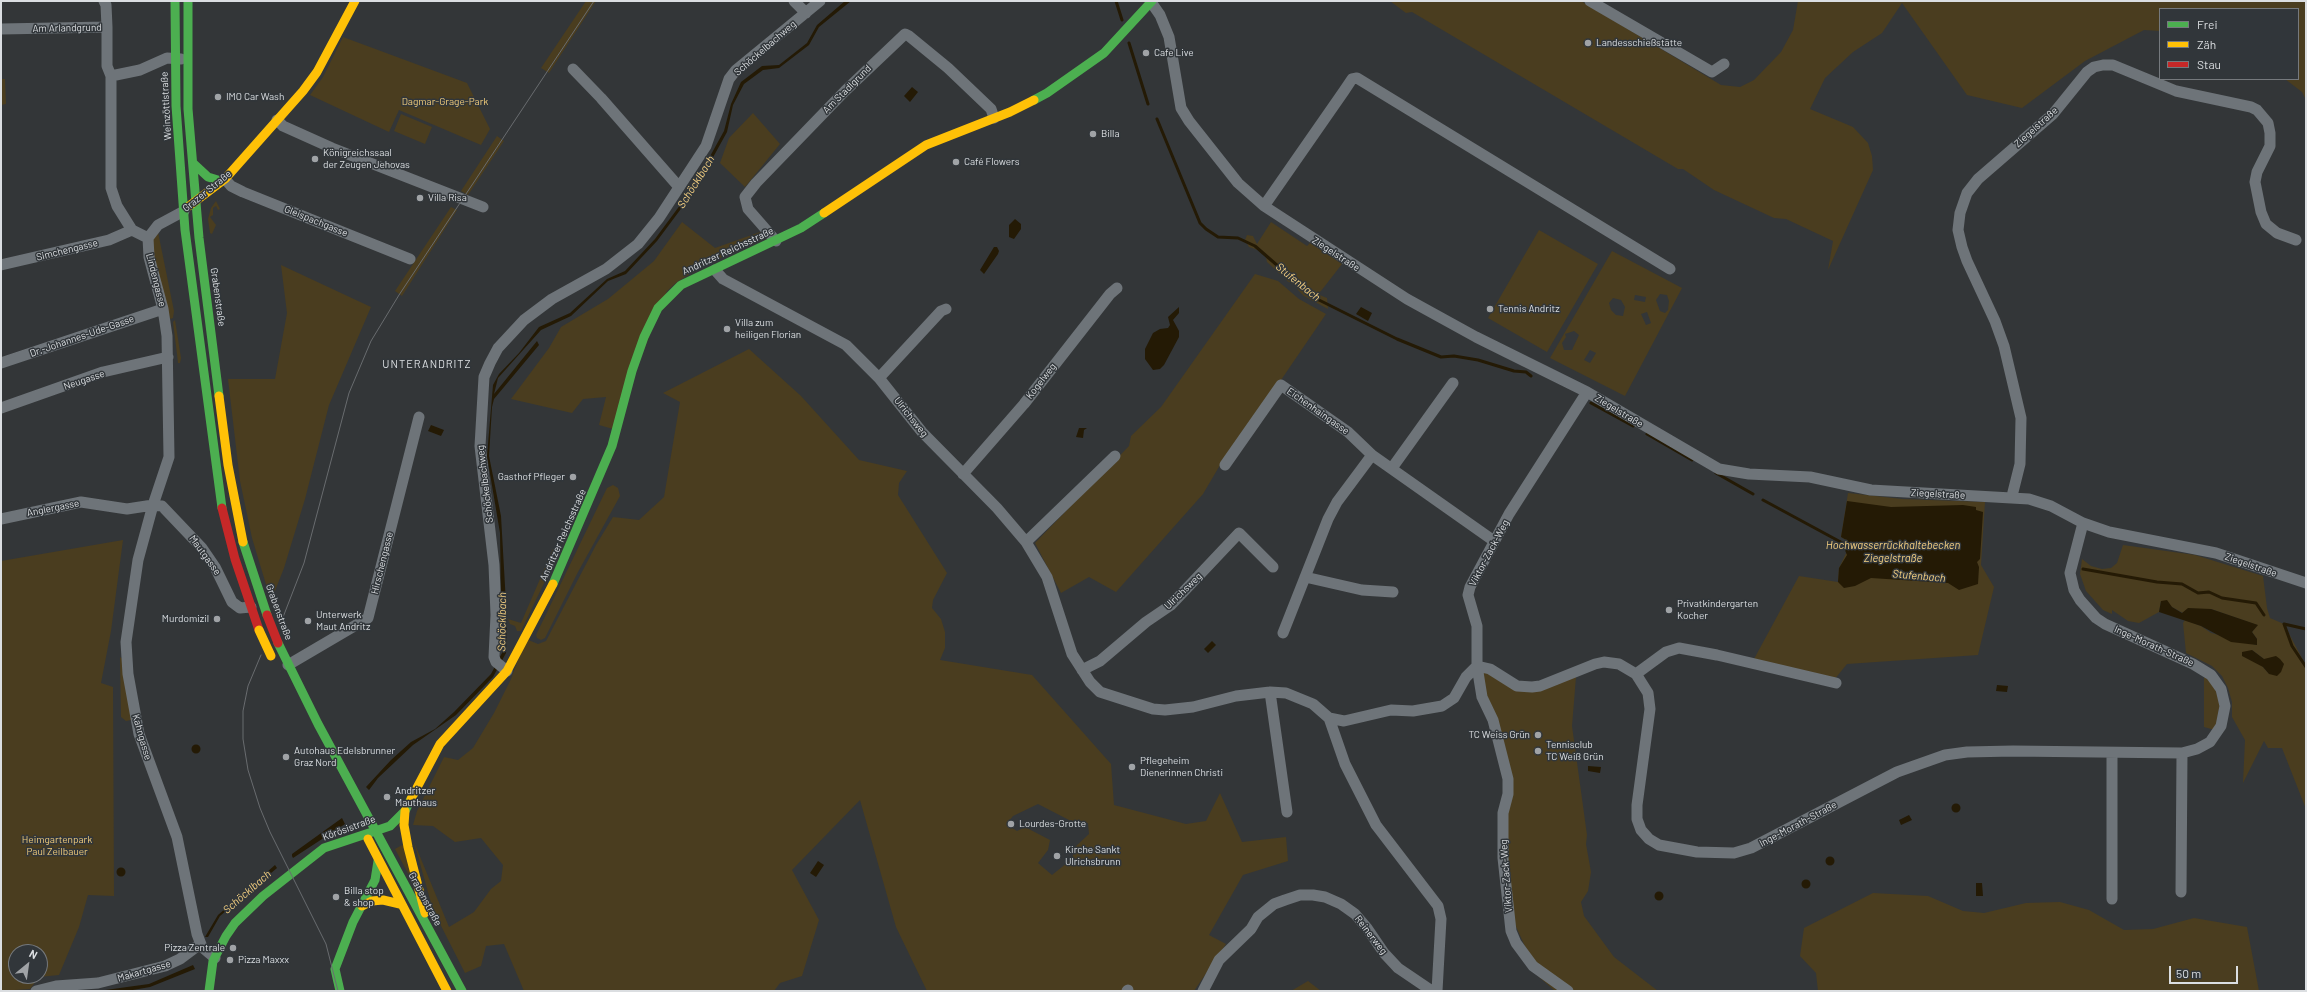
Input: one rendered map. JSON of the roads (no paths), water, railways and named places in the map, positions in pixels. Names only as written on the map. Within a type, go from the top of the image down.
[{"type":"main road","name":"Weinzöttlstraße","points":[[175,1],[176,106],[184,211]]},
{"type":"main road","points":[[188,1],[188,109],[196,200]]},
{"type":"main road","name":"Grazer Straße","points":[[184,211],[223,180],[277,120],[317,72],[355,1]]},
{"type":"main road","name":"Andritzer Reichsstraße","points":[[481,700],[501,666],[543,606],[604,467],[614,440],[632,371],[650,322],[658,308],[682,286],[776,241],[820,216],[920,148],[994,118],[1047,93],[1093,62],[1127,30],[1151,2]]},
{"type":"main road","points":[[194,164],[208,177],[223,180]]},
{"type":"main road","name":"Grabenstraße","points":[[196,200],[199,238],[229,472],[239,530],[267,615],[288,665],[462,991]]},
{"type":"main road","points":[[184,211],[223,512],[259,630],[276,666]]},
{"type":"main road","name":"Körösistraße","points":[[209,991],[211,971],[206,950],[226,936],[235,923],[263,896],[324,848],[363,830],[376,830],[390,826],[397,820],[405,811],[440,744],[481,700]]},
{"type":"main road","points":[[405,811],[404,824],[408,847],[428,928]]},
{"type":"main road","points":[[363,830],[400,904],[447,991]]},
{"type":"main road","points":[[340,991],[335,969],[341,951],[375,880],[378,861]]},
{"type":"main road","points":[[362,906],[372,901],[383,900],[400,904]]},
{"type":"street","name":"Am Arlandgrund","points":[[1,29],[107,27],[106,5],[104,1]]},
{"type":"street","points":[[794,1],[806,13]]},
{"type":"street","name":"Schöckelbachweg","points":[[501,666],[494,654],[496,615],[494,564],[480,446],[484,377],[498,348],[524,320],[552,299],[606,269],[638,244],[706,146],[730,79],[736,70],[820,1]]},
{"type":"street","points":[[1590,1],[1712,72],[1724,64]]},
{"type":"street","name":"Ziegelstraße","points":[[1151,2],[1160,15],[1169,37],[1181,108],[1189,121],[1238,182],[1264,206],[1407,300],[1476,337],[1587,392],[1719,469],[1749,474],[1810,478],[1871,490],[1952,496],[2012,496],[2051,506],[2084,523],[2126,537],[2216,553],[2306,583]]},
{"type":"street","points":[[107,27],[107,66],[111,76],[112,188],[117,206],[132,230],[148,238]]},
{"type":"street","name":"Am Stadlgrund","points":[[776,241],[748,209],[745,197],[756,183],[845,91],[905,34],[948,68],[991,109],[994,118]]},
{"type":"street","points":[[111,76],[140,70],[167,58],[188,59]]},
{"type":"street","name":"Ziegelstraße","points":[[2012,496],[2020,464],[2021,418],[2000,333],[1962,247],[1958,230],[1960,213],[1967,193],[1978,179],[2053,114],[2087,72],[2094,67],[2113,65],[2176,91],[2251,107],[2257,110],[2268,123],[2270,146],[2257,172],[2256,197],[2266,224],[2277,233],[2296,240]]},
{"type":"street","points":[[573,69],[601,98],[679,187]]},
{"type":"street","points":[[1264,206],[1352,79],[1357,78],[1670,269]]},
{"type":"street","points":[[277,120],[283,126],[332,148],[483,207]]},
{"type":"street","name":"Gleispachgasse","points":[[223,180],[243,192],[410,259]]},
{"type":"street","name":"Grazer Straße","points":[[148,238],[158,225],[184,211]]},
{"type":"street","name":"Simchengasse","points":[[1,265],[109,240],[132,230]]},
{"type":"street","name":"Lindengasse","points":[[148,238],[149,257],[163,309],[168,358],[169,457],[153,505]]},
{"type":"street","name":"Ulrichsweg","points":[[716,270],[723,278],[846,346],[879,378],[922,432],[997,508],[1026,542],[1047,577],[1072,654],[1082,670],[1100,692],[1158,710],[1193,707],[1236,696],[1270,692],[1286,693],[1313,704],[1328,718],[1345,764],[1376,825],[1438,906],[1441,920],[1437,991]]},
{"type":"street","name":"Kogelweg","points":[[963,474],[1024,404],[1110,294],[1118,288]]},
{"type":"street","name":"Dr.-Johannes-Ude-Gasse","points":[[1,363],[163,309]]},
{"type":"street","points":[[879,378],[941,311],[946,309]]},
{"type":"street","name":"Neugasse","points":[[1,408],[103,372],[168,358]]},
{"type":"street","points":[[1392,468],[1453,383]]},
{"type":"street","name":"Eichenhaingasse","points":[[1226,465],[1281,385],[1348,432],[1372,455],[1494,541]]},
{"type":"street","name":"Viktor-Zack-Weg","points":[[1568,991],[1534,967],[1516,943],[1510,931],[1503,858],[1503,813],[1508,794],[1508,779],[1493,720],[1482,698],[1477,666],[1477,626],[1469,601],[1468,591],[1509,514],[1587,392]]},
{"type":"street","name":"Hirschengasse","points":[[288,665],[368,618],[419,417]]},
{"type":"street","points":[[1283,633],[1337,502],[1372,455]]},
{"type":"street","points":[[1026,542],[1115,456]]},
{"type":"street","name":"Anglergasse","points":[[1,519],[81,502],[127,509],[153,505]]},
{"type":"street","name":"Mautgasse","points":[[153,505],[162,506],[202,548],[215,567],[232,602],[240,608],[251,606]]},
{"type":"street","name":"Kahngasse","points":[[153,505],[138,560],[127,634],[128,674],[139,734],[177,837],[206,950]]},
{"type":"street","name":"Inge-Morath-Straße","points":[[1477,666],[1490,669],[1523,687],[1540,686],[1604,662],[1619,664],[1636,674],[1648,693],[1650,709],[1637,819],[1645,834],[1659,845],[1697,852],[1734,853],[1751,848],[1897,772],[1945,755],[1967,752],[2182,753],[2205,746],[2219,731],[2225,706],[2221,689],[2211,675],[2200,667],[2118,630],[2096,618],[2086,608],[2074,590],[2070,573],[2084,523]]},
{"type":"street","name":"Ulrichsweg","points":[[1082,670],[1100,661],[1146,622],[1171,605],[1239,534],[1273,567]]},
{"type":"street","points":[[1305,577],[1362,590],[1393,592]]},
{"type":"street","points":[[1636,674],[1666,652],[1679,648],[1717,655],[1836,683]]},
{"type":"street","points":[[1328,718],[1344,720],[1391,710],[1413,711],[1437,708],[1452,701],[1466,677],[1477,666]]},
{"type":"street","points":[[1270,692],[1288,812]]},
{"type":"street","points":[[2112,752],[2112,899]]},
{"type":"street","points":[[2181,892],[2182,753]]},
{"type":"street","name":"Reinerweg","points":[[1203,991],[1219,960],[1251,929],[1258,917],[1274,904],[1300,895],[1325,897],[1341,904],[1367,928],[1384,953],[1398,968],[1432,991]]},
{"type":"street","name":"Makartgasse","points":[[36,991],[56,986],[98,983],[165,966],[206,950]]},
{"type":"water","points":[[845,1],[851,1],[819,27],[809,45],[779,68],[763,70],[744,84],[733,105],[727,132],[695,190],[657,241],[626,274],[608,281],[571,316],[541,330],[498,378],[494,394],[537,341],[539,345],[494,399],[492,407],[489,456],[501,516],[507,621],[506,653],[493,677],[456,715],[413,745],[378,778],[369,790],[366,787],[391,760],[411,742],[435,729],[491,674],[502,653],[500,533],[487,456],[493,385],[499,374],[519,353],[539,327],[570,313],[607,279],[625,271],[655,239],[692,189],[724,131],[731,104],[741,82],[762,66],[779,65],[807,43],[817,25]]},
{"type":"water","points":[[912,87],[918,92],[910,102],[904,96]]},
{"type":"water","points":[[1015,219],[1021,224],[1021,229],[1014,239],[1009,237],[1009,225]]},
{"type":"water","points":[[994,247],[997,247],[999,251],[998,254],[984,274],[980,270]]},
{"type":"water","points":[[1179,307],[1179,313],[1173,320],[1179,331],[1179,337],[1164,365],[1160,369],[1153,370],[1145,359],[1145,349],[1153,333],[1160,329],[1168,328],[1170,325],[1168,317]]},
{"type":"water","points":[[1361,307],[1372,313],[1368,321],[1356,314]]},
{"type":"water","points":[[431,425],[444,430],[441,436],[428,431]]},
{"type":"water","points":[[1079,428],[1087,428],[1084,430],[1083,438],[1076,437]]},
{"type":"water","name":"Hochwasserrückhaltebecken Ziegelstraße","points":[[1847,501],[1891,507],[1963,505],[1976,507],[1976,510],[1983,512],[1980,559],[1977,562],[1979,567],[1978,584],[1959,590],[1948,583],[1871,578],[1855,586],[1844,588],[1838,582],[1839,568],[1847,555],[1844,548],[1848,541],[1841,537]]},
{"type":"water","points":[[2167,600],[2172,607],[2182,613],[2188,608],[2211,609],[2258,625],[2252,632],[2257,639],[2257,645],[2231,642],[2201,626],[2159,612],[2161,601]]},
{"type":"water","points":[[1212,641],[1216,645],[1208,653],[1204,649]]},
{"type":"water","points":[[2252,650],[2264,659],[2276,656],[2280,659],[2284,664],[2281,672],[2277,676],[2269,674],[2263,667],[2242,656],[2242,652]]},
{"type":"water","points":[[1997,685],[2008,686],[2007,692],[1996,691]]},
{"type":"water","points":[[196,744],[201,749],[196,754],[191,749]]},
{"type":"water","points":[[1588,766],[1601,767],[1600,773],[1588,771]]},
{"type":"water","points":[[1956,803],[1961,808],[1956,813],[1951,808]]},
{"type":"water","points":[[1909,815],[1912,820],[1901,825],[1899,820]]},
{"type":"water","name":"Schöcklbach","points":[[342,818],[345,824],[293,858],[292,854]]},
{"type":"water","points":[[1828,857],[1832,857],[1834,861],[1832,865],[1828,865],[1826,863],[1826,859]]},
{"type":"water","points":[[818,861],[824,865],[816,877],[810,873]]},
{"type":"water","name":"Schöcklbach","points":[[275,865],[277,868],[220,916],[208,937],[205,937],[218,915]]},
{"type":"water","points":[[119,868],[123,868],[125,872],[123,876],[119,876],[117,874],[117,870]]},
{"type":"water","points":[[1804,880],[1808,880],[1810,884],[1808,888],[1804,888],[1802,886],[1802,882]]},
{"type":"water","points":[[1976,883],[1982,883],[1983,896],[1976,896]]},
{"type":"water","points":[[1657,892],[1661,892],[1663,896],[1661,900],[1657,900],[1655,898],[1655,894]]},
{"type":"water","points":[[193,965],[195,969],[150,987],[127,991],[98,991],[149,984]]},
{"type":"waterway","name":"Stufenbach","points":[[1116,1],[1122,20]]},
{"type":"waterway","name":"Stufenbach","points":[[1129,43],[1148,104]]},
{"type":"waterway","name":"Stufenbach","points":[[1157,119],[1200,223],[1206,229],[1218,237],[1238,238],[1255,246],[1302,287],[1311,291],[1319,300],[1397,339],[1441,357],[1454,356],[1478,360],[1514,371],[1526,372],[1531,376]]},
{"type":"waterway","name":"Stufenbach","points":[[1591,403],[1633,426]]},
{"type":"waterway","name":"Stufenbach","points":[[1647,434],[1692,460]]},
{"type":"waterway","name":"Stufenbach","points":[[1716,473],[1753,494]]},
{"type":"waterway","name":"Stufenbach","points":[[1763,500],[1848,546]]},
{"type":"waterway","name":"Stufenbach","points":[[2083,569],[2157,582],[2182,584],[2198,593],[2209,592],[2222,598],[2256,603],[2264,615]]},
{"type":"waterway","points":[[2284,624],[2292,646],[2306,667]]},
{"type":"waterway","name":"Stufenbach","points":[[2284,624],[2306,629]]},
{"type":"tram line","points":[[280,625],[304,563],[349,393],[371,341],[399,295],[594,1]]},
{"type":"tram line","points":[[261,655],[248,686],[243,711],[243,739],[248,770],[260,808],[270,832],[326,944],[338,991]]},
{"type":"place","name":"Landesschießstätte","points":[[1588,43]]},
{"type":"place","name":"Cafe Live","points":[[1146,53]]},
{"type":"place","name":"IMO Car Wash","points":[[218,97]]},
{"type":"place","name":"Billa","points":[[1093,134]]},
{"type":"place","name":"Königreichssaal der Zeugen Jehovas","points":[[315,159]]},
{"type":"place","name":"Café Flowers","points":[[956,162]]},
{"type":"place","name":"Villa Risa","points":[[420,198]]},
{"type":"place","name":"Tennis Andritz","points":[[1490,309]]},
{"type":"place","name":"Villa zum heiligen Florian","points":[[727,329]]},
{"type":"place","name":"Gasthof Pfleger","points":[[573,477]]},
{"type":"place","name":"Privatkindergarten Kocher","points":[[1669,610]]},
{"type":"place","name":"Murdomizil","points":[[217,619]]},
{"type":"place","name":"Unterwerk Maut Andritz","points":[[308,621]]},
{"type":"place","name":"TC Weiss Grün","points":[[1538,735]]},
{"type":"place","name":"Tennisclub TC Weiß Grün","points":[[1538,751]]},
{"type":"place","name":"Autohaus Edelsbrunner Graz Nord","points":[[286,757]]},
{"type":"place","name":"Pflegeheim Dienerinnen Christi","points":[[1132,767]]},
{"type":"place","name":"Andritzer Mauthaus","points":[[387,797]]},
{"type":"place","name":"Lourdes-Grotte","points":[[1011,824]]},
{"type":"place","name":"Kirche Sankt Ulrichsbrunn","points":[[1057,856]]},
{"type":"place","name":"Billa stop & shop","points":[[336,897]]},
{"type":"place","name":"Pizza Zentrale","points":[[233,948]]},
{"type":"place","name":"Pizza Maxxx","points":[[230,960]]},
{"type":"district","name":"UNTERANDRITZ","points":[[427,364]]},
{"type":"park label","name":"Dagmar-Grage-Park","points":[[445,102]]},
{"type":"park label","name":"Heimgartenpark Paul Zeilbauer","points":[[57,846]]}]
